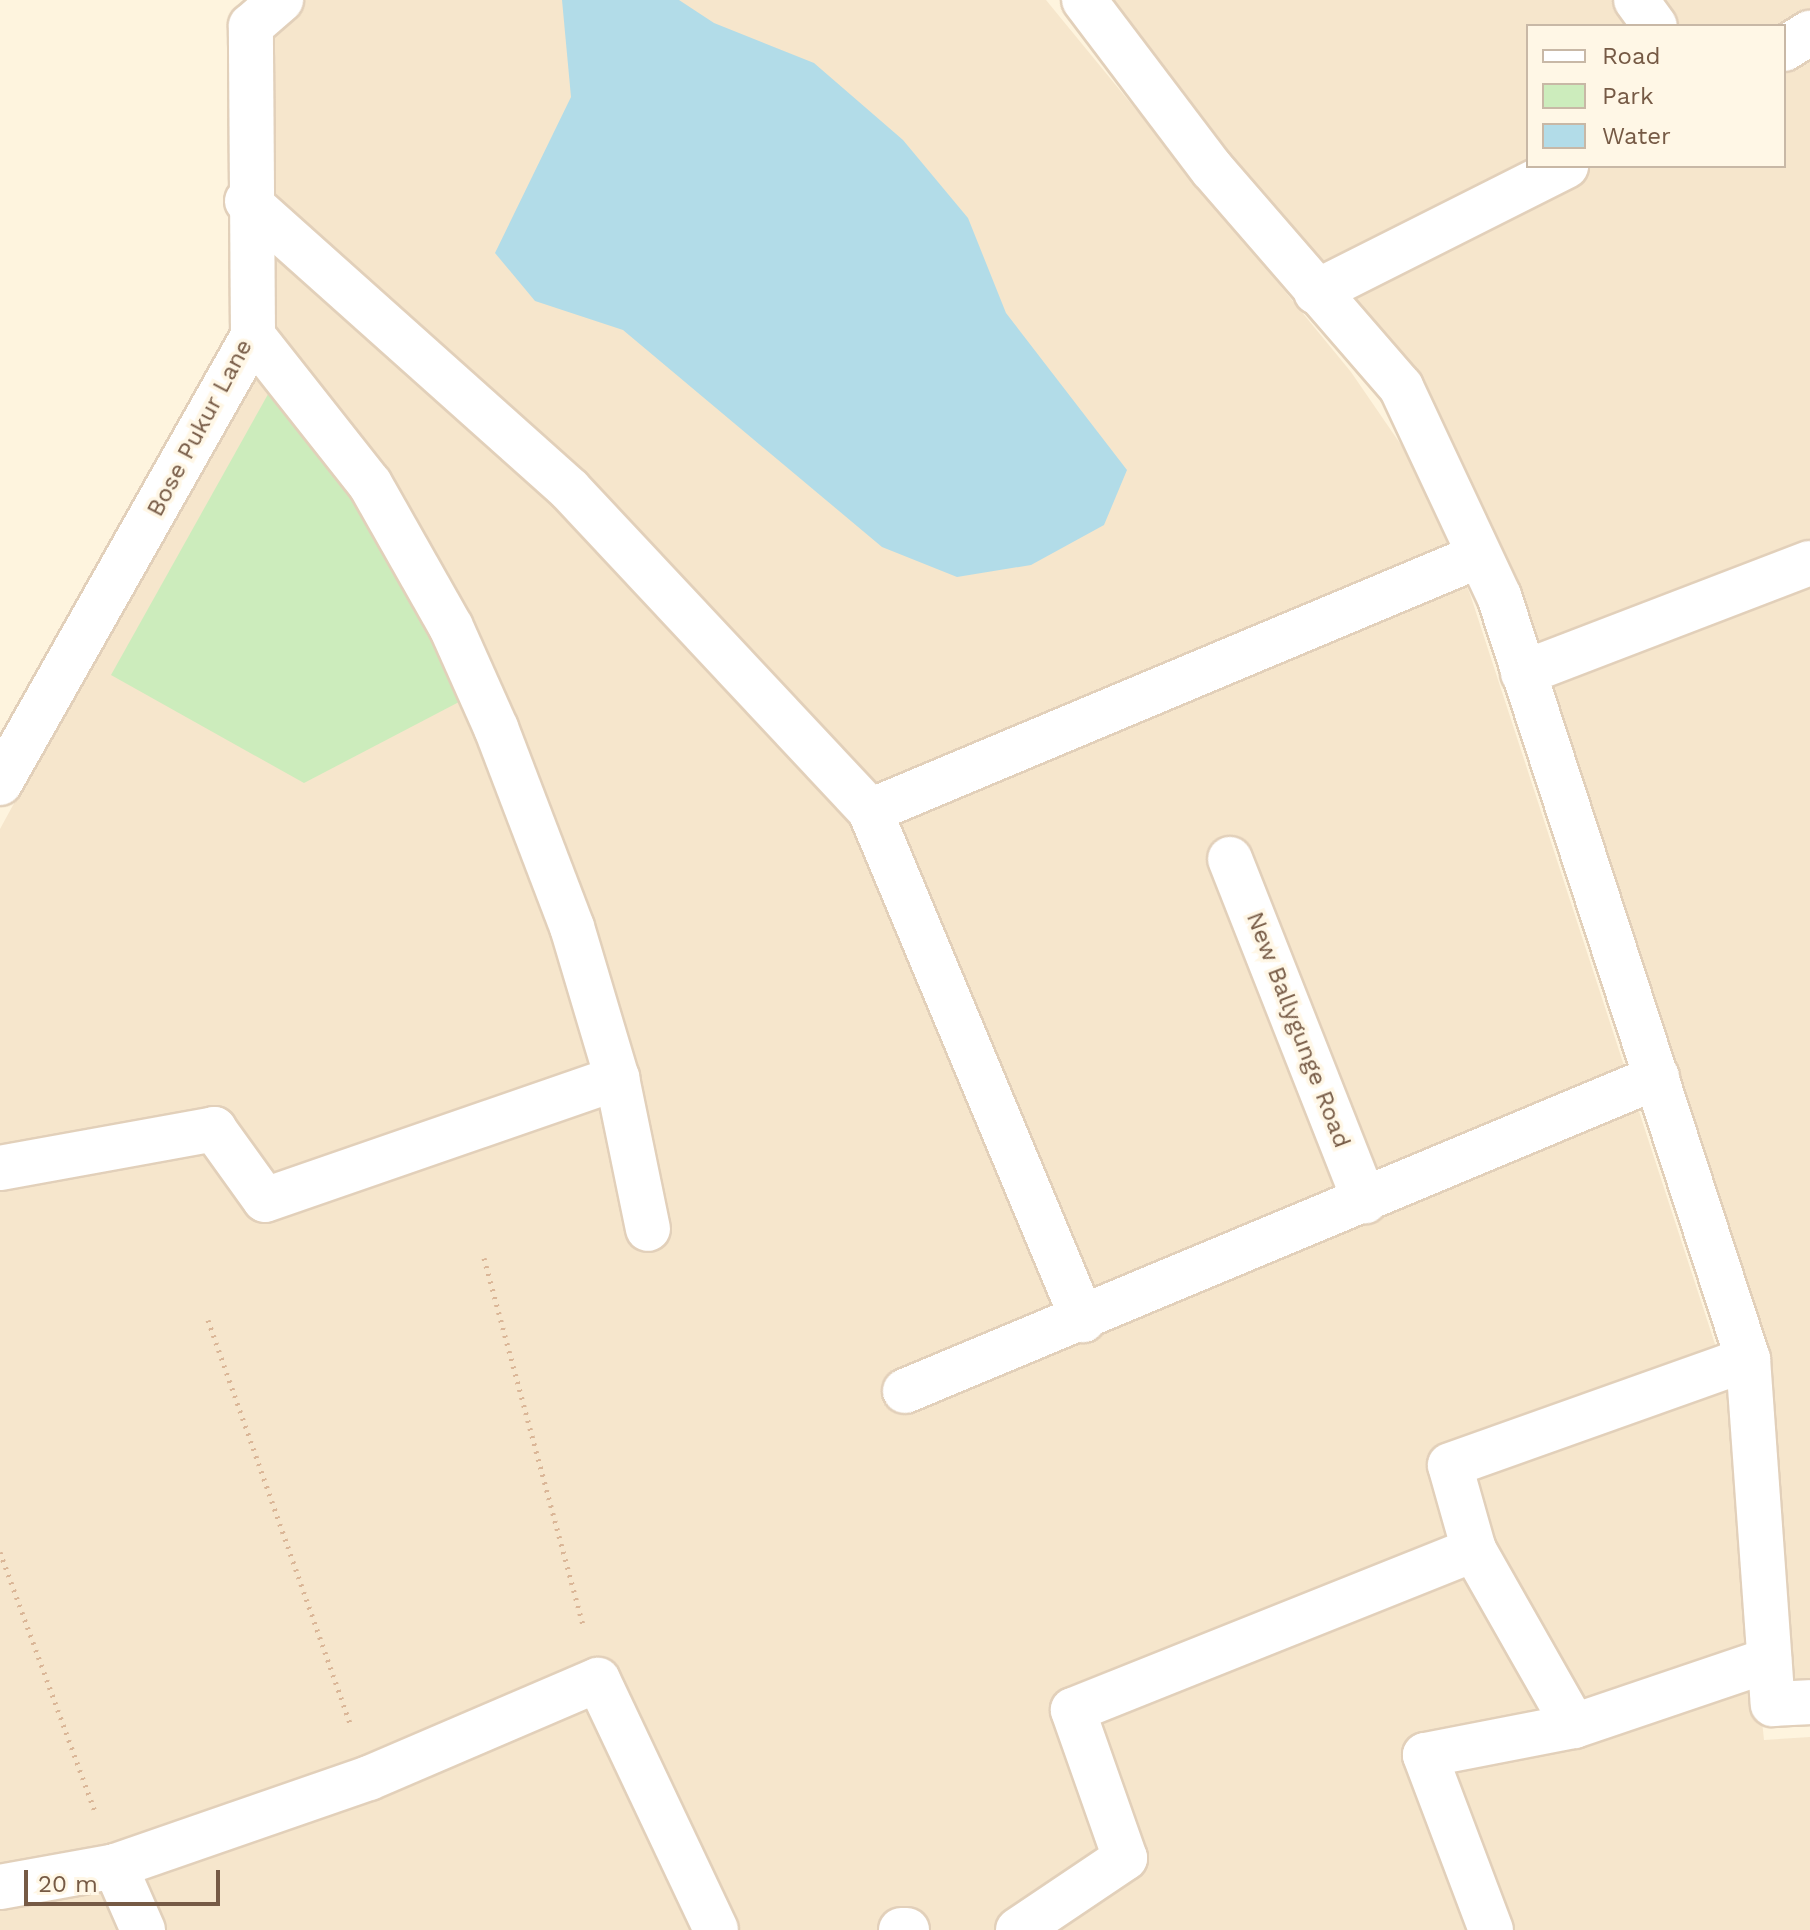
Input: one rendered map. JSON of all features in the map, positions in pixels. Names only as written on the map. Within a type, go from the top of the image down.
[{"type":"street","points":[[1084,0],[1316,292],[1401,387],[1476,557],[1499,596],[1748,1359],[1773,1704],[1810,1702]]},
{"type":"street","points":[[1636,0],[1654,24]]},
{"type":"street","name":"Bose Pukur Lane","points":[[0,783],[253,336],[247,201],[254,9]]},
{"type":"street","points":[[1786,48],[1810,33]]},
{"type":"street","points":[[1316,292],[1562,168]]},
{"type":"street","points":[[247,201],[570,490],[870,811],[1083,1320]]},
{"type":"street","points":[[253,336],[370,484],[451,627],[572,927],[617,1078],[648,1229]]},
{"type":"street","points":[[870,811],[1476,557]]},
{"type":"street","points":[[1523,673],[1810,563]]},
{"type":"street","name":"New Ballygunge Road","points":[[1230,859],[1365,1201]]},
{"type":"street","points":[[905,1391],[1083,1320],[1657,1077]]},
{"type":"street","points":[[0,1168],[214,1129],[265,1200],[617,1078]]},
{"type":"street","points":[[1574,1726],[1474,1550],[1450,1465],[1748,1359]]},
{"type":"street","points":[[1018,1930],[1125,1858],[1073,1710],[1474,1550]]},
{"type":"street","points":[[1491,1930],[1425,1755],[1574,1726],[1769,1660]]},
{"type":"street","points":[[0,1887],[115,1866],[369,1778],[598,1680],[716,1930]]},
{"type":"street","points":[[115,1866],[143,1930]]},
{"type":"path","points":[[484,1258],[598,1680]]},
{"type":"path","points":[[208,1320],[369,1778]]},
{"type":"path","points":[[0,1552],[115,1866]]},
{"type":"shaded area","points":[[273,0],[1046,0],[1351,372],[1419,471],[1470,594],[1728,1384],[1764,1740],[1810,1737],[1810,1930],[0,1930],[0,829],[268,338],[227,39]]},
{"type":"shaded area","points":[[1095,0],[1810,0],[1810,1687],[1786,1689],[1768,1366],[1412,383]]},
{"type":"green space","points":[[281,371],[480,691],[304,783],[111,675]]},
{"type":"water","points":[[562,0],[679,0],[714,23],[814,63],[903,140],[968,218],[1006,313],[1127,470],[1104,525],[1031,565],[957,577],[882,547],[623,330],[535,301],[495,253],[571,97]]}]
